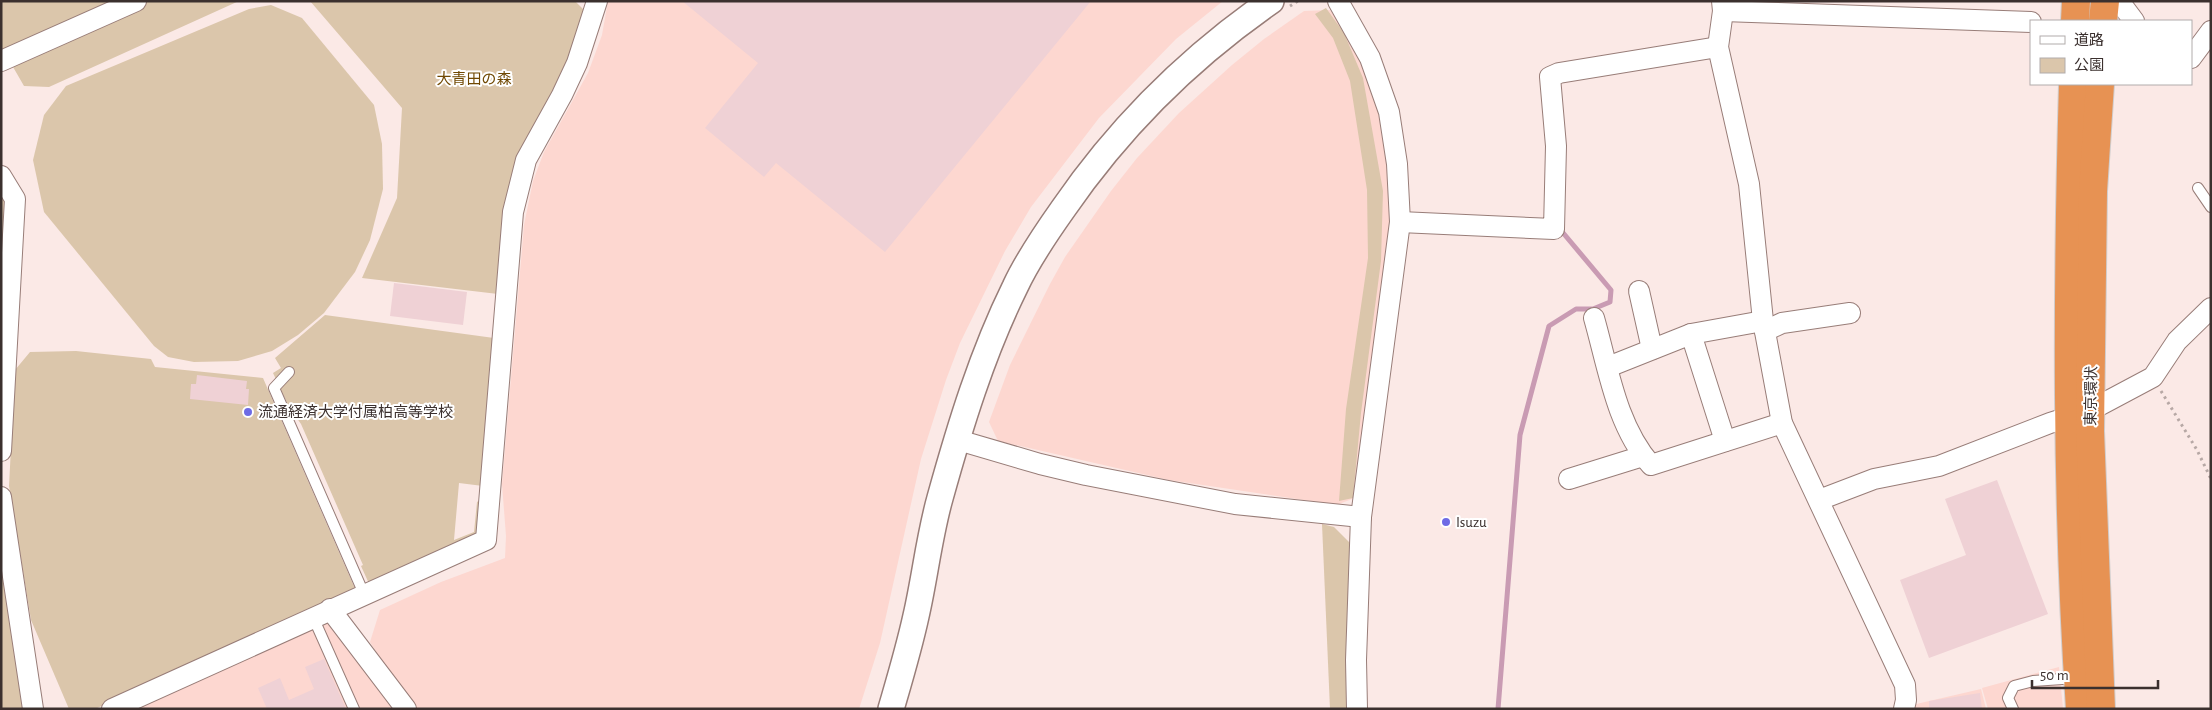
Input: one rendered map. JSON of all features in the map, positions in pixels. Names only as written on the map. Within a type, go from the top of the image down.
[{"type":"highway","points":[[2075,20],[2076,1]]},
{"type":"highway","points":[[2103,20],[2105,1]]},
{"type":"highway","name":"東京環状","points":[[2073,85],[2070,184],[2080,413],[2094,577],[2101,709]]},
{"type":"highway","name":"東京環状","points":[[2080,709],[2074,627],[2080,413],[2100,85]]},
{"type":"street","points":[[1,61],[136,1]]},
{"type":"street","points":[[112,709],[486,540],[513,212],[526,160],[562,95],[577,63],[597,1]]},
{"type":"street","points":[[1338,1],[1370,58],[1389,112],[1398,164],[1400,222],[1361,517],[1356,660],[1357,709]]},
{"type":"street","points":[[2119,1],[2133,20]]},
{"type":"street","points":[[891,709],[916,616],[939,500],[989,345],[1016,285],[1046,233],[1068,201],[1099,159],[1127,126],[1176,76],[1218,39],[1278,5]]},
{"type":"street","points":[[1904,709],[1906,700],[1905,685],[1782,423],[1764,326],[1749,184],[1718,46],[1722,6],[2030,22]]},
{"type":"street","points":[[2192,57],[2211,31]]},
{"type":"street","points":[[1400,222],[1554,229],[1556,146],[1550,77],[1560,73],[1718,46]]},
{"type":"street","points":[[1,176],[15,200],[1,451]]},
{"type":"street","points":[[1639,290],[1652,350]]},
{"type":"street","points":[[1818,500],[1874,479],[1939,466],[2080,413],[2153,377],[2177,341],[2211,308]]},
{"type":"street","points":[[1608,367],[1691,334],[1764,326],[1850,313]]},
{"type":"street","points":[[1594,318],[1624,423],[1643,456],[1651,465],[1782,423]]},
{"type":"street","points":[[1691,334],[1725,441]]},
{"type":"street","points":[[958,440],[1040,464],[1086,475],[1235,504],[1361,517]]},
{"type":"street","points":[[1569,479],[1643,456]]},
{"type":"street","points":[[1,497],[33,709]]},
{"type":"street","points":[[322,613],[406,709]]},
{"type":"lane","points":[[2198,188],[2211,207]]},
{"type":"lane","points":[[290,372],[274,388],[364,594]]},
{"type":"lane","points":[[322,613],[354,709]]},
{"type":"lane","points":[[2012,709],[2008,698],[2014,686],[2033,681],[2078,678]]},
{"type":"path","points":[[1278,5],[1298,1]]},
{"type":"path","points":[[2153,377],[2197,450],[2211,479]]},
{"type":"shaded area","points":[[608,1],[1223,1],[1176,39],[1099,118],[1031,207],[1005,251],[960,343],[946,380],[921,459],[880,643],[859,709],[415,709],[370,642],[380,610],[441,582],[505,558],[506,536],[502,484],[524,225],[533,181],[544,152],[588,73],[602,35]]},
{"type":"shaded area","points":[[1330,10],[1344,27],[1369,78],[1388,161],[1391,229],[1357,493],[1352,499],[1339,504],[1330,504],[1169,480],[998,441],[989,422],[1010,365],[1065,257],[1111,191],[1137,158],[1179,113],[1232,65],[1264,39],[1304,11]]},
{"type":"shaded area","points":[[325,620],[393,709],[129,709]]},
{"type":"shaded area","points":[[2059,667],[2063,709],[1988,709],[1982,688]]},
{"type":"shaded area","points":[[1981,689],[1986,709],[1911,709],[1912,705]]},
{"type":"green space","points":[[1,1],[239,1],[49,87],[24,86],[5,53],[1,54]]},
{"type":"green space","name":"大青田の森","points":[[310,1],[575,1],[587,13],[576,48],[552,97],[498,294],[362,278],[397,198],[402,108]]},
{"type":"green space","points":[[271,5],[302,18],[374,105],[382,144],[383,189],[370,240],[355,272],[324,313],[298,335],[272,351],[238,361],[194,362],[168,357],[154,346],[44,212],[33,160],[44,115],[66,86],[249,9]]},
{"type":"green space","points":[[1326,8],[1344,33],[1363,78],[1383,191],[1381,261],[1361,413],[1353,498],[1339,501],[1346,409],[1368,258],[1367,190],[1350,81],[1333,38],[1315,14]]},
{"type":"green space","points":[[1,187],[9,200],[1,370]]},
{"type":"green space","points":[[325,315],[494,338],[483,486],[459,483],[454,540],[474,532],[477,502],[480,500],[481,538],[371,588],[361,566],[363,565],[301,424],[289,407],[273,373],[281,368],[275,358]]},
{"type":"green space","points":[[76,351],[151,359],[155,367],[263,378],[356,591],[95,709],[69,709],[31,620],[9,486],[15,370],[30,352]]},
{"type":"green space","points":[[1322,524],[1334,527],[1351,544],[1350,709],[1330,709]]},
{"type":"green space","points":[[1,547],[29,709],[1,709]]},
{"type":"building","points":[[682,1],[1091,1],[885,252],[776,163],[764,177],[705,128],[758,63]]},
{"type":"building","points":[[394,283],[467,292],[463,325],[390,316]]},
{"type":"building","points":[[197,375],[247,381],[246,389],[249,389],[248,405],[190,399],[191,384],[196,384]]},
{"type":"building","points":[[1997,480],[2048,614],[1929,658],[1900,580],[1966,555],[1945,499]]},
{"type":"building","points":[[324,659],[346,709],[267,709],[258,688],[280,678],[289,700],[314,689],[305,667]]},
{"type":"building","points":[[1980,693],[1982,709],[1929,709],[1929,701]]},
{"type":"waterway","points":[[1498,709],[1520,435],[1549,326],[1576,309],[1593,309],[1610,302],[1611,290],[1559,228]]},
{"type":"place","name":"流通経済大学付属柏高等学校","points":[[248,412]]},
{"type":"place","name":"Isuzu","points":[[1446,522]]}]
